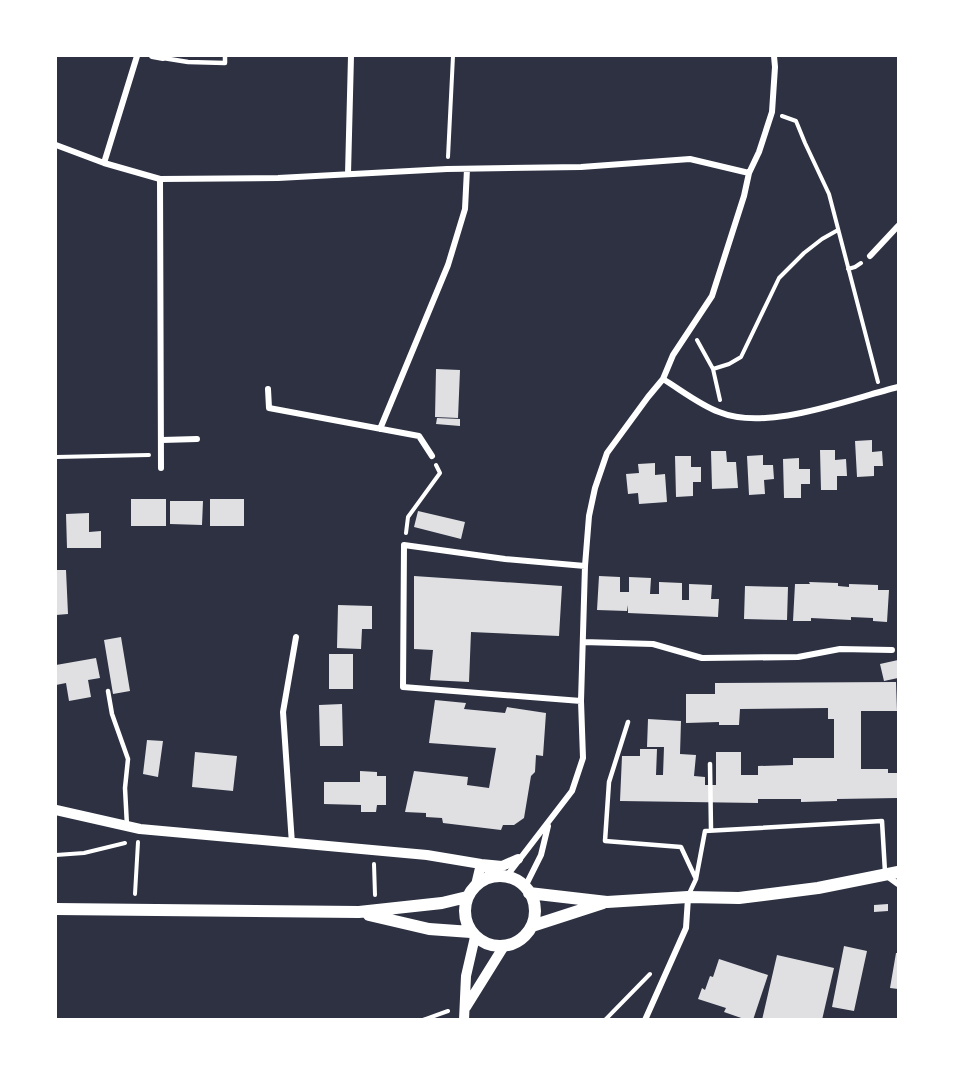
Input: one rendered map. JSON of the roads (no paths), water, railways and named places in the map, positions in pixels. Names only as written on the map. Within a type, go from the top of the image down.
[{"type":"main road","points":[[527,890],[607,902],[688,897],[755,897],[898,872]]},
{"type":"main road","points":[[502,877],[516,880],[527,890],[535,909],[532,926],[525,935],[515,943],[504,946],[486,944],[473,934],[466,921],[465,909],[467,897],[476,885],[486,879],[502,877]]},
{"type":"main road","points":[[56,909],[359,912],[442,903],[467,897]]},
{"type":"main road","points":[[532,926],[607,902]]},
{"type":"main road","points":[[359,912],[429,929],[473,934]]},
{"type":"street","points":[[104,163],[137,56]]},
{"type":"street","points":[[153,56],[163,58]]},
{"type":"street","points":[[348,174],[351,56]]},
{"type":"street","points":[[481,864],[502,877],[572,791],[583,758],[581,700],[585,566],[589,516],[607,453],[663,379],[673,355],[712,296],[744,196],[749,173],[759,152],[772,112],[774,56]]},
{"type":"street","points":[[56,145],[104,163],[160,179],[278,178],[447,170],[580,167],[690,159],[749,173]]},
{"type":"street","points":[[380,429],[448,265],[465,209],[467,170]]},
{"type":"street","points":[[160,179],[161,468]]},
{"type":"street","points":[[870,256],[898,226]]},
{"type":"street","points":[[663,379],[718,412],[746,419],[779,418],[898,387]]},
{"type":"street","points":[[268,390],[269,408],[419,436],[432,456]]},
{"type":"street","points":[[162,440],[196,439]]},
{"type":"street","points":[[581,700],[403,687],[404,545],[505,559],[585,566]]},
{"type":"street","points":[[292,844],[283,712],[296,637]]},
{"type":"street","points":[[583,642],[653,644],[702,658],[798,657],[840,649],[892,650]]},
{"type":"street","points":[[56,810],[140,829],[427,855],[502,866],[518,859]]},
{"type":"street","points":[[527,890],[541,855],[548,822]]},
{"type":"street","points":[[476,885],[481,864]]},
{"type":"street","points":[[886,875],[898,884]]},
{"type":"street","points":[[645,1020],[686,928],[688,897]]},
{"type":"street","points":[[464,1015],[466,976],[473,934]]},
{"type":"street","points":[[464,1015],[504,946]]},
{"type":"lane","points":[[163,58],[188,62],[225,63],[225,56]]},
{"type":"lane","points":[[108,691],[112,714],[128,759],[125,788],[127,826]]},
{"type":"lane","points":[[628,722],[609,782],[605,841],[681,847],[696,879]]},
{"type":"lane","points":[[710,764],[711,830]]},
{"type":"lane","points":[[688,897],[696,879],[705,831],[711,830],[882,821],[886,875]]}]
